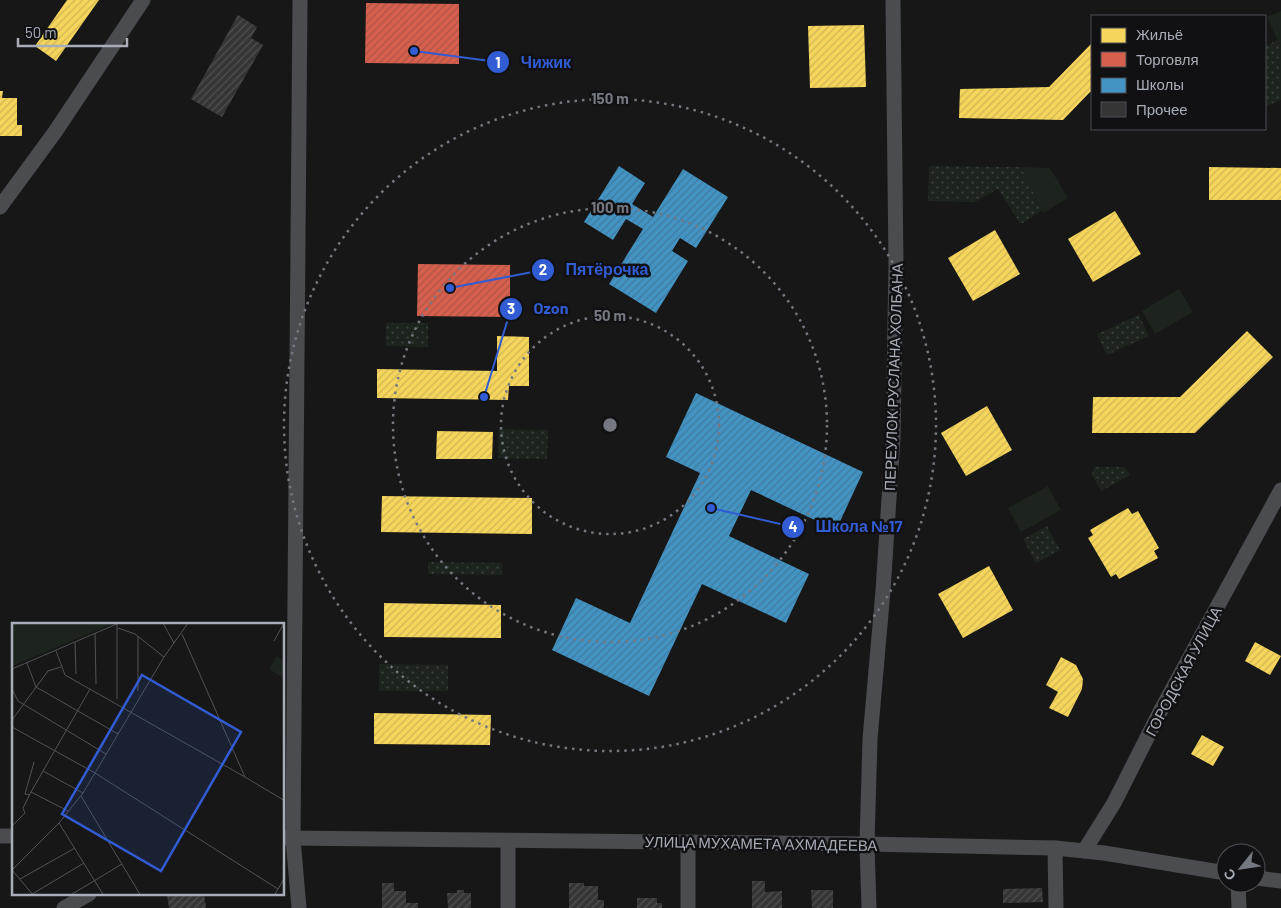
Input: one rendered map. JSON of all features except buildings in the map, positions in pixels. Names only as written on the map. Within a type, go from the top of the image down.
[{"type":"street","points":[[0,207],[55,132],[143,0]]},
{"type":"street","points":[[299,908],[289,838],[300,0]]},
{"type":"street","name":"ПЕРЕУЛОК РУСЛАНА ХОЛБАНА","points":[[869,908],[867,844],[870,739],[894,437],[896,265],[892,0]]},
{"type":"street","name":"ГОРОДСКАЯ УЛИЦА","points":[[1084,851],[1114,803],[1162,708],[1281,490]]},
{"type":"street","name":"УЛИЦА МУХАМЕТА АХМАДЕЕВА","points":[[289,838],[867,844],[1056,848],[1104,853],[1216,871]]},
{"type":"street","points":[[508,840],[508,908]]},
{"type":"street","points":[[688,842],[688,908]]},
{"type":"street","points":[[1056,848],[1056,908]]},
{"type":"street","points":[[1266,879],[1281,881]]},
{"type":"street","points":[[1238,893],[1239,908]]},
{"type":"street","points":[[64,908],[85,896]]},
{"type":"shaded area","points":[[1281,11],[1281,48],[1267,17]]},
{"type":"shaded area","points":[[1278,40],[1281,48],[1281,100],[1266,107],[1266,46]]},
{"type":"shaded area","points":[[929,166],[1021,167],[1042,210],[1023,223],[1020,223],[998,189],[975,202],[928,201]]},
{"type":"shaded area","points":[[1021,167],[1050,168],[1068,198],[1043,213]]},
{"type":"shaded area","points":[[1179,289],[1193,312],[1155,334],[1142,311]]},
{"type":"shaded area","points":[[1139,315],[1149,336],[1107,355],[1097,334]]},
{"type":"shaded area","points":[[386,323],[428,323],[428,347],[386,346]]},
{"type":"shaded area","points":[[499,429],[548,430],[547,459],[498,458]]},
{"type":"shaded area","points":[[1094,467],[1125,467],[1130,475],[1101,491],[1092,475]]},
{"type":"shaded area","points":[[1048,486],[1061,510],[1021,532],[1008,508]]},
{"type":"shaded area","points":[[1047,526],[1060,550],[1036,563],[1023,539]]},
{"type":"shaded area","points":[[428,562],[502,563],[502,575],[428,574]]},
{"type":"shaded area","points":[[379,664],[448,665],[448,691],[379,691]]},
{"type":"place","name":"Чижик","points":[[414,51]]},
{"type":"place","name":"Пятёрочка","points":[[450,288]]},
{"type":"place","name":"Ozon","points":[[484,397]]},
{"type":"place","name":"Школа №17","points":[[711,508]]}]
